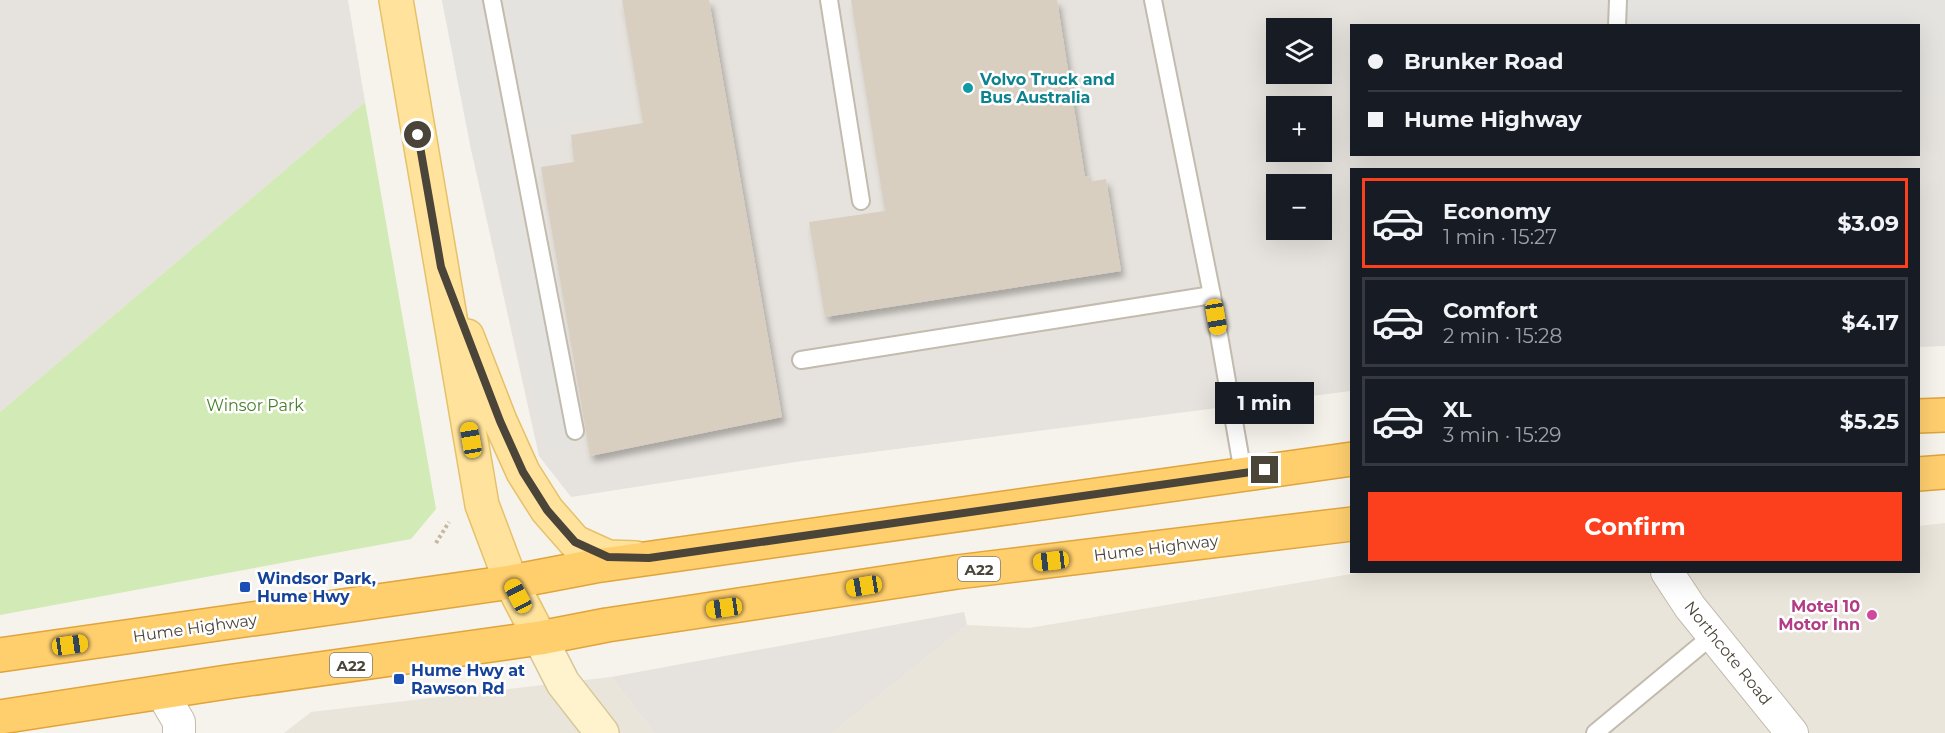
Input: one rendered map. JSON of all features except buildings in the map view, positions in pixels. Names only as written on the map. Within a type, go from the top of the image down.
[{"type":"highway","points":[[1920,416],[1945,415]]},
{"type":"highway","name":"Hume Highway","points":[[0,656],[511,582],[649,558],[1350,459]]},
{"type":"highway","points":[[1920,474],[1945,472]]},
{"type":"highway","name":"Hume Highway","points":[[0,717],[540,638],[607,625],[957,572],[1350,524]]},
{"type":"main road","points":[[396,0],[482,505],[511,582],[563,683],[602,733]]},
{"type":"main road","points":[[441,267],[500,421],[523,472],[547,510],[575,542],[608,557],[649,558]]},
{"type":"street","name":"Northcote Road","points":[[1667,573],[1689,607],[1792,733]]},
{"type":"street","points":[[162,693],[179,722],[179,733]]},
{"type":"lane","points":[[492,0],[575,431]]},
{"type":"lane","points":[[829,0],[861,201]]},
{"type":"lane","points":[[1153,0],[1212,295],[1244,473]]},
{"type":"lane","points":[[1617,24],[1618,0]]},
{"type":"lane","points":[[801,360],[1212,295]]},
{"type":"lane","points":[[1595,733],[1713,635]]},
{"type":"path","points":[[436,543],[449,522]]},
{"type":"shaded area","points":[[0,0],[348,0],[365,102],[0,412]]},
{"type":"shaded area","points":[[442,0],[1945,0],[1945,346],[1920,347],[1920,168],[1350,168],[1350,391],[802,461],[571,497],[539,456],[471,149]]},
{"type":"shaded area","points":[[442,0],[477,0],[504,144],[571,448],[550,453],[471,149]]},
{"type":"shaded area","points":[[507,0],[608,0],[628,112],[529,130]]},
{"type":"shaded area","points":[[1607,0],[1945,0],[1945,96],[1920,96],[1920,24],[1606,24]]},
{"type":"shaded area","points":[[1945,523],[1945,733],[832,733],[967,625],[1029,628],[1357,573],[1920,573],[1920,526]]},
{"type":"shaded area","points":[[964,612],[967,625],[832,733],[655,733],[611,677]]},
{"type":"shaded area","points":[[611,677],[655,733],[284,733],[311,712]]},
{"type":"green space","name":"Winsor Park","points":[[365,102],[436,509],[411,539],[0,615],[0,412]]},
{"type":"place","name":"Volvo Truck and Bus Australia","points":[[968,88]]},
{"type":"place","name":"Windsor Park, Hume Hwy","points":[[245,587]]},
{"type":"place","name":"Motel 10 Motor Inn","points":[[1872,615]]},
{"type":"place","name":"Hume Hwy at Rawson Rd","points":[[399,679]]},
{"type":"route","points":[[418,135],[441,267],[500,421],[523,472],[547,510],[575,542],[608,557],[649,558],[1265,470]]}]
